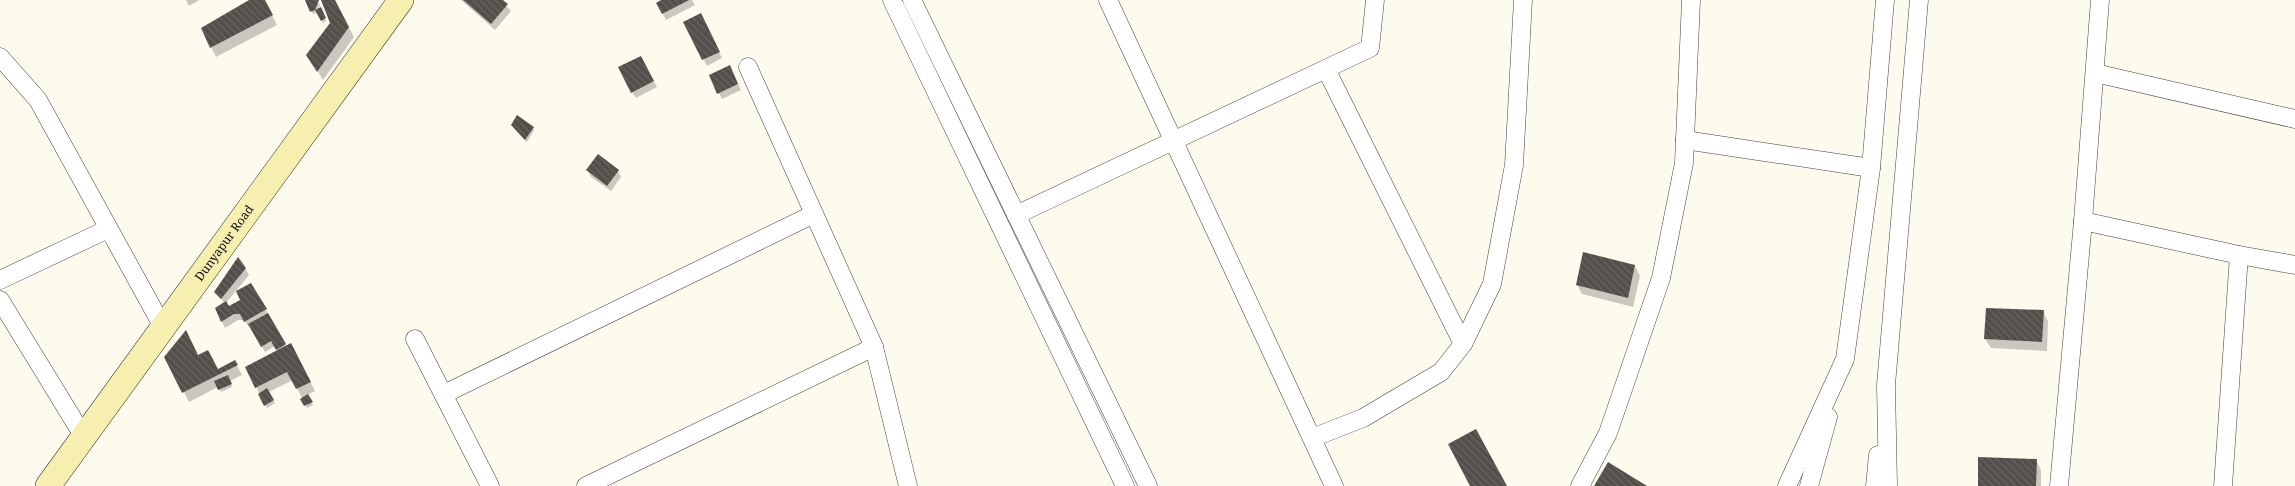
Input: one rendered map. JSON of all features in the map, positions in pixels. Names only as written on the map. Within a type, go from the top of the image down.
[{"type":"main road","name":"Dunyapur Road","points":[[48,486],[401,0]]},
{"type":"street","points":[[892,0],[1125,486]]},
{"type":"street","points":[[912,0],[1148,486]]},
{"type":"street","points":[[1108,0],[1334,486]]},
{"type":"street","points":[[1016,215],[1370,48],[1375,0]]},
{"type":"street","points":[[1312,438],[1363,418],[1441,372],[1463,344],[1492,284],[1514,165],[1522,0]]},
{"type":"street","points":[[1580,486],[1608,433],[1661,278],[1684,163],[1691,0]]},
{"type":"street","points":[[1808,486],[1845,359],[1871,168],[1885,0]]},
{"type":"street","points":[[1875,486],[1886,384],[1919,0]]},
{"type":"street","points":[[2059,486],[2083,221],[2100,0]]},
{"type":"street","points":[[0,58],[38,100],[163,327]]},
{"type":"street","points":[[748,67],[874,347],[908,486]]},
{"type":"street","points":[[1326,69],[1463,344]]},
{"type":"street","points":[[2095,74],[2295,119]]},
{"type":"street","points":[[1685,140],[1871,168]]},
{"type":"street","points":[[444,394],[814,214]]},
{"type":"street","points":[[2083,221],[2239,255],[2295,265]]},
{"type":"street","points":[[0,280],[108,228]]},
{"type":"street","points":[[2223,486],[2239,255]]},
{"type":"street","points":[[0,300],[84,437]]},
{"type":"street","points":[[414,339],[490,486]]},
{"type":"street","points":[[586,486],[874,347]]},
{"type":"street","points":[[1787,486],[1845,359]]},
{"type":"street","points":[[1886,384],[1888,486]]},
{"type":"building","points":[[249,0],[265,0],[273,15],[210,48],[201,28]]},
{"type":"building","points":[[305,0],[319,0],[315,10],[310,12]]},
{"type":"building","points":[[321,0],[335,0],[349,27],[317,72],[306,55],[330,23]]},
{"type":"building","points":[[463,0],[503,0],[508,4],[491,24]]},
{"type":"building","points":[[661,0],[689,0],[662,14],[656,3]]},
{"type":"building","points":[[321,7],[326,18],[321,21],[315,10]]},
{"type":"building","points":[[701,13],[720,52],[702,60],[683,22]]},
{"type":"building","points":[[641,56],[654,81],[631,93],[618,67]]},
{"type":"building","points":[[730,65],[738,84],[717,94],[709,75]]},
{"type":"building","points":[[517,115],[534,127],[525,140],[511,125]]},
{"type":"building","points":[[598,154],[619,170],[607,186],[586,170]]},
{"type":"building","points":[[1583,252],[1635,265],[1628,298],[1576,285]]},
{"type":"building","points":[[238,257],[246,268],[221,299],[214,292]]},
{"type":"building","points":[[251,283],[267,309],[244,322],[240,314],[234,314],[221,322],[215,308],[226,301],[229,306],[240,300],[236,291]]},
{"type":"building","points":[[1986,308],[2044,310],[2042,342],[1984,339]]},
{"type":"building","points":[[268,313],[286,344],[276,350],[271,341],[261,347],[248,324]]},
{"type":"building","points":[[186,330],[198,355],[208,350],[218,369],[235,360],[238,365],[182,393],[164,357]]},
{"type":"building","points":[[291,343],[311,382],[296,389],[287,372],[255,388],[245,367]]},
{"type":"building","points":[[228,375],[232,384],[218,390],[214,381]]},
{"type":"building","points":[[267,388],[274,400],[264,406],[258,394]]},
{"type":"building","points":[[308,394],[313,402],[304,406],[300,399]]},
{"type":"building","points":[[1476,429],[1507,486],[1470,486],[1448,444]]},
{"type":"building","points":[[1978,457],[2037,459],[2036,486],[1978,486]]},
{"type":"building","points":[[1608,462],[1647,486],[1594,486]]}]
